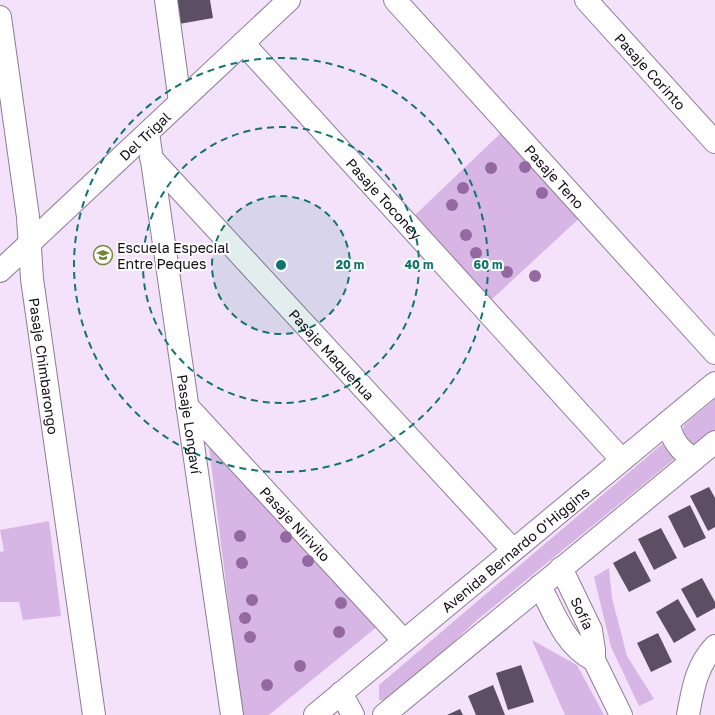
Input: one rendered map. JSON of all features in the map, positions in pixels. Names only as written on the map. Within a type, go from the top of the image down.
[{"type":"street","points":[[166,0],[180,102]]},
{"type":"street","name":"Del Trigal","points":[[0,271],[289,0]]},
{"type":"street","name":"Pasaje Teno","points":[[395,0],[715,353]]},
{"type":"street","name":"Pasaje Corinto","points":[[586,0],[715,142]]},
{"type":"street","name":"Pasaje Chimbarongo","points":[[0,17],[28,217],[32,279],[94,715]]},
{"type":"street","name":"Pasaje Toconey","points":[[243,43],[622,460]]},
{"type":"street","name":"Pasaje Longaví","points":[[148,133],[232,715]]},
{"type":"street","name":"Pasaje Maquehua","points":[[151,158],[513,550]]},
{"type":"street","name":"Avenida Bernardo O'Higgins","points":[[315,715],[715,383]]},
{"type":"street","name":"Pasaje Nirivilo","points":[[187,406],[404,641]]},
{"type":"street","points":[[668,422],[676,445],[684,453],[694,459]]},
{"type":"street","points":[[384,715],[715,442]]},
{"type":"street","name":"Sofía","points":[[561,568],[591,630],[594,660],[621,715]]},
{"type":"street","name":"Sofía","points":[[540,586],[572,643],[585,656],[594,660]]},
{"type":"street","points":[[688,715],[697,674],[702,663],[715,646]]},
{"type":"street","points":[[341,693],[353,715]]},
{"type":"shaded area","points":[[504,130],[585,213],[490,301],[414,216]]},
{"type":"shaded area","points":[[715,399],[715,430],[698,445],[689,446],[681,436],[684,425]]},
{"type":"shaded area","points":[[208,438],[378,626],[269,715],[242,715]]},
{"type":"shaded area","points":[[667,440],[678,456],[476,621],[391,701],[379,700],[379,685]]},
{"type":"shaded area","points":[[49,521],[61,616],[23,620],[19,602],[0,602],[0,552],[4,551],[0,530]]},
{"type":"shaded area","points":[[609,568],[612,598],[627,656],[654,699],[639,706],[611,647],[594,577]]},
{"type":"shaded area","points":[[532,640],[577,665],[604,715],[565,715]]},
{"type":"building","points":[[174,0],[210,0],[213,18],[179,24]]},
{"type":"building","points":[[709,487],[715,498],[715,527],[708,531],[690,496]]},
{"type":"building","points":[[690,505],[706,538],[684,548],[668,516]]},
{"type":"building","points":[[661,528],[677,558],[654,570],[638,539]]},
{"type":"building","points":[[635,551],[651,581],[629,592],[613,563]]},
{"type":"building","points":[[702,578],[715,602],[715,608],[697,618],[681,589]]},
{"type":"building","points":[[678,599],[696,630],[674,643],[656,612]]},
{"type":"building","points":[[658,633],[672,662],[651,672],[637,643]]},
{"type":"building","points":[[521,665],[534,702],[508,710],[496,673]]},
{"type":"building","points":[[493,685],[505,715],[476,715],[468,696]]},
{"type":"building","points":[[460,709],[463,715],[447,715]]},
{"type":"place","name":"Escuela Especial Entre Peques","points":[[103,255]]}]
